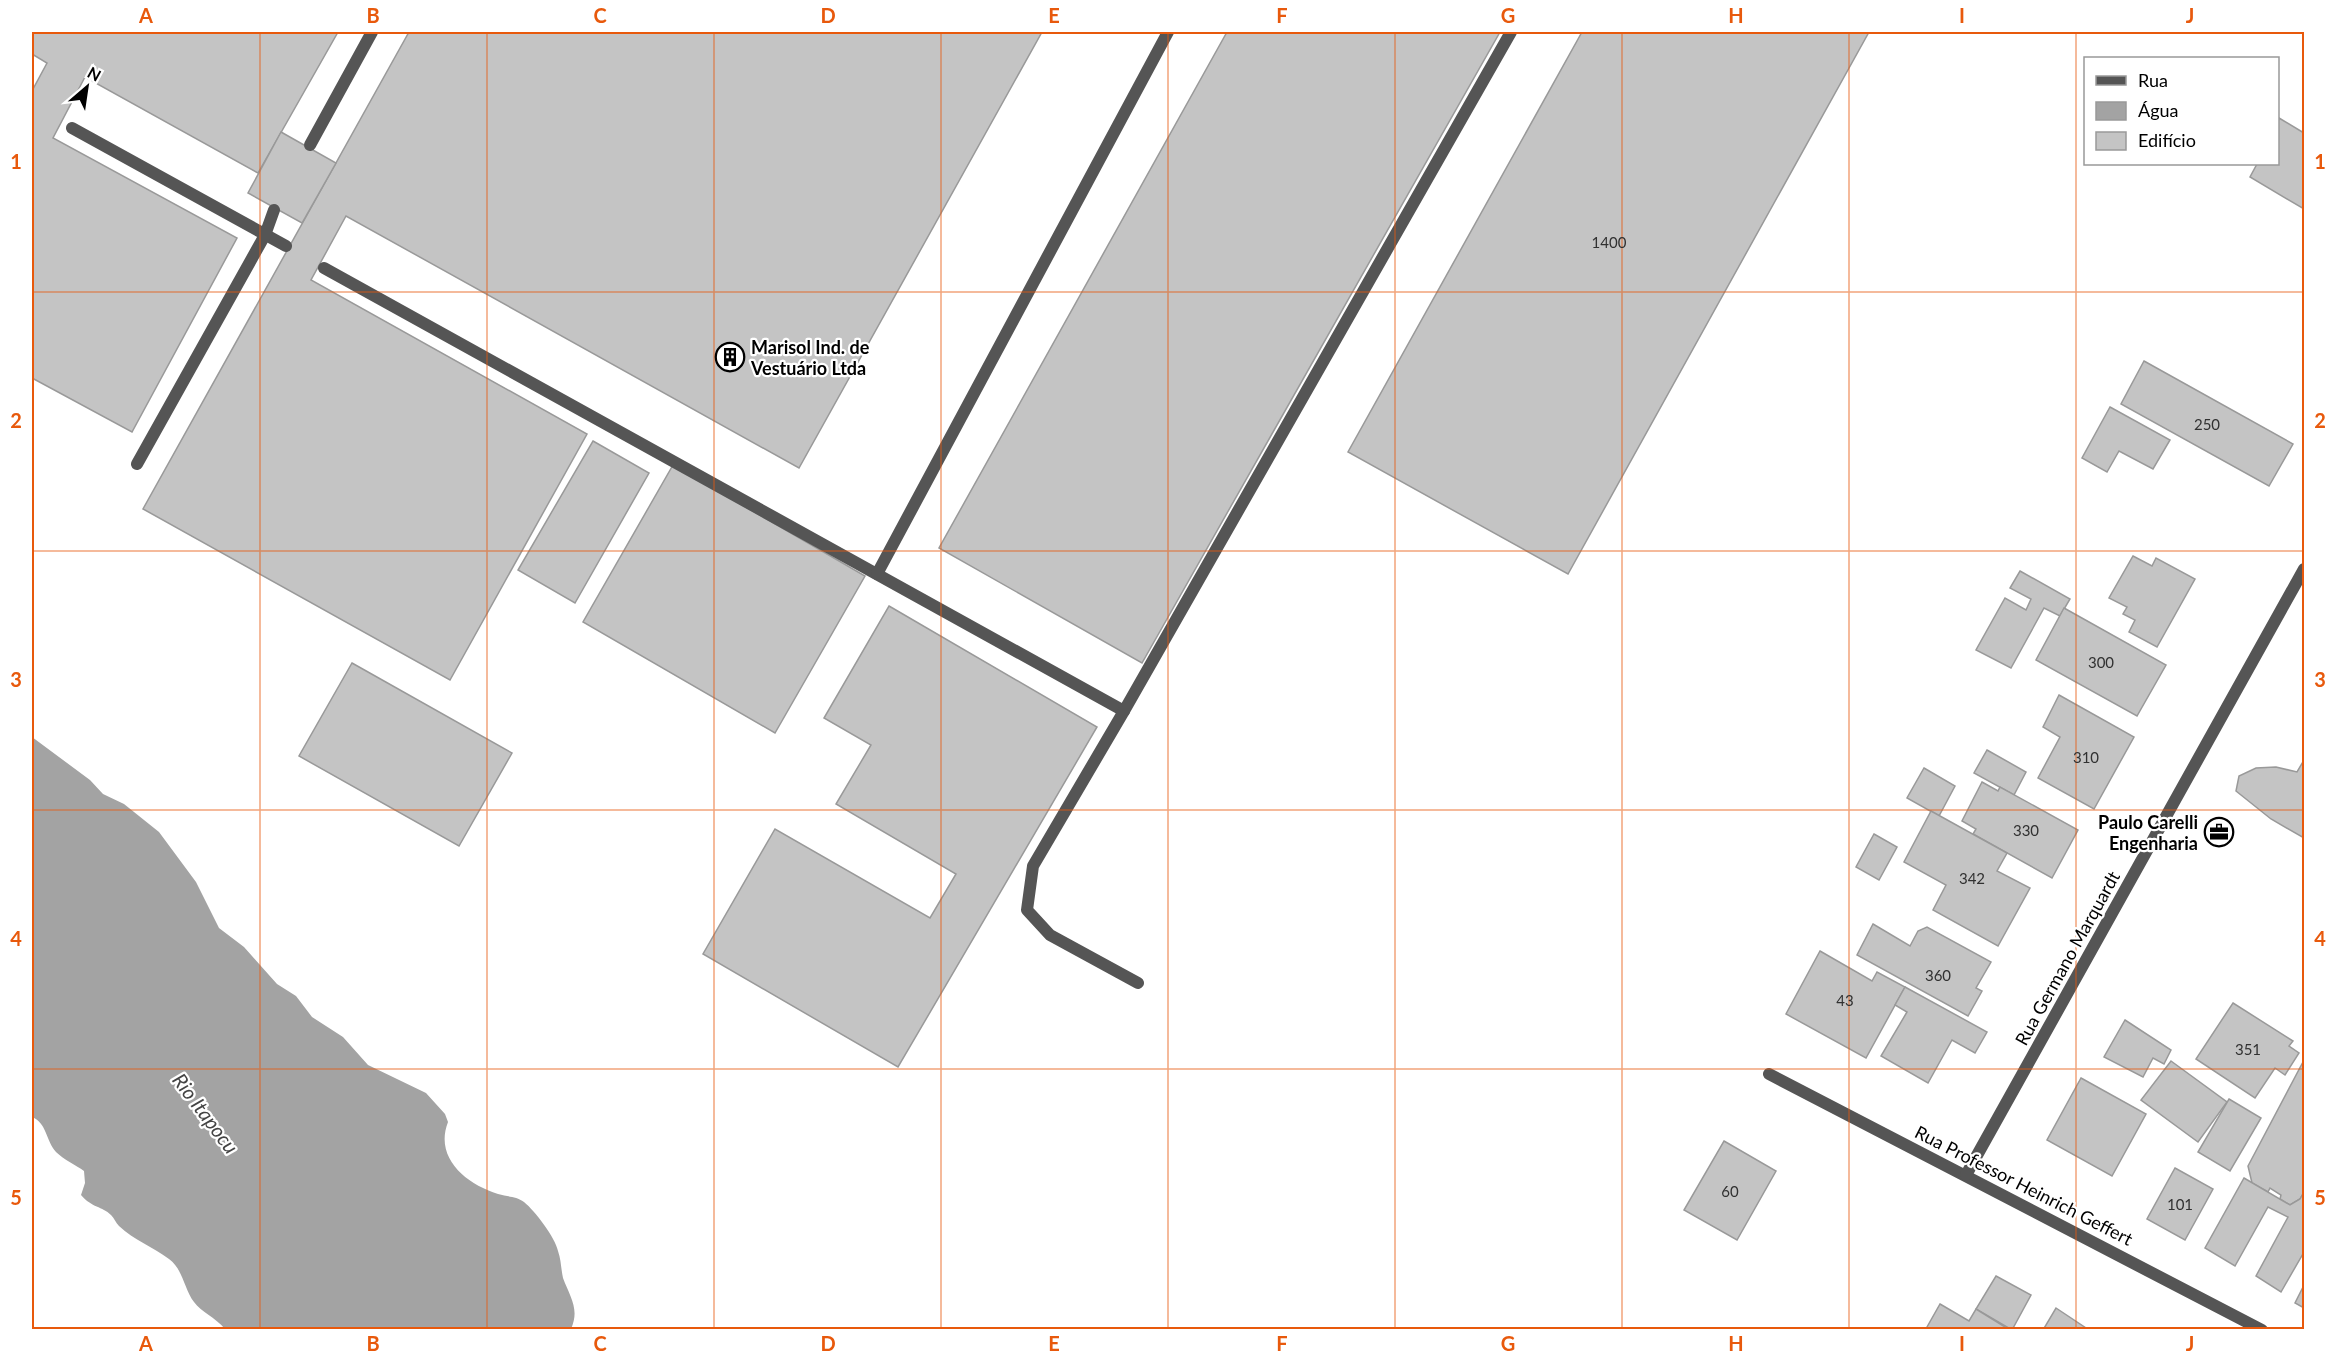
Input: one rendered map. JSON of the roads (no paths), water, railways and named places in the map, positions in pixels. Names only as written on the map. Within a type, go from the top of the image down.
[{"type":"street","points":[[310,145],[372,32]]},
{"type":"street","points":[[877,574],[1168,32]]},
{"type":"street","points":[[1138,983],[1050,935],[1027,910],[1033,866],[1124,711],[1511,32]]},
{"type":"street","points":[[72,128],[285,246]]},
{"type":"street","points":[[137,464],[265,235],[274,210]]},
{"type":"street","points":[[324,268],[1124,711]]},
{"type":"street","name":"Rua Germano Marquardt","points":[[1966,1175],[2304,569]]},
{"type":"street","name":"Rua Professor Heinrich Geffert","points":[[1769,1074],[2262,1329]]},
{"type":"water","name":"Rio Itapocu","points":[[32,737],[90,780],[103,794],[124,804],[159,832],[196,882],[219,928],[244,947],[277,984],[296,996],[312,1017],[343,1037],[368,1065],[426,1093],[445,1114],[448,1122],[445,1147],[456,1168],[486,1190],[524,1202],[549,1232],[556,1245],[563,1278],[573,1303],[575,1315],[571,1329],[225,1329],[194,1302],[174,1263],[125,1231],[108,1212],[81,1195],[85,1183],[84,1171],[56,1152],[41,1123],[32,1117]]},
{"type":"place","name":"Marisol Ind. de Vestuário Ltda","points":[[730,357]]},
{"type":"place","name":"Paulo Carelli Engenharia","points":[[2219,832]]}]
